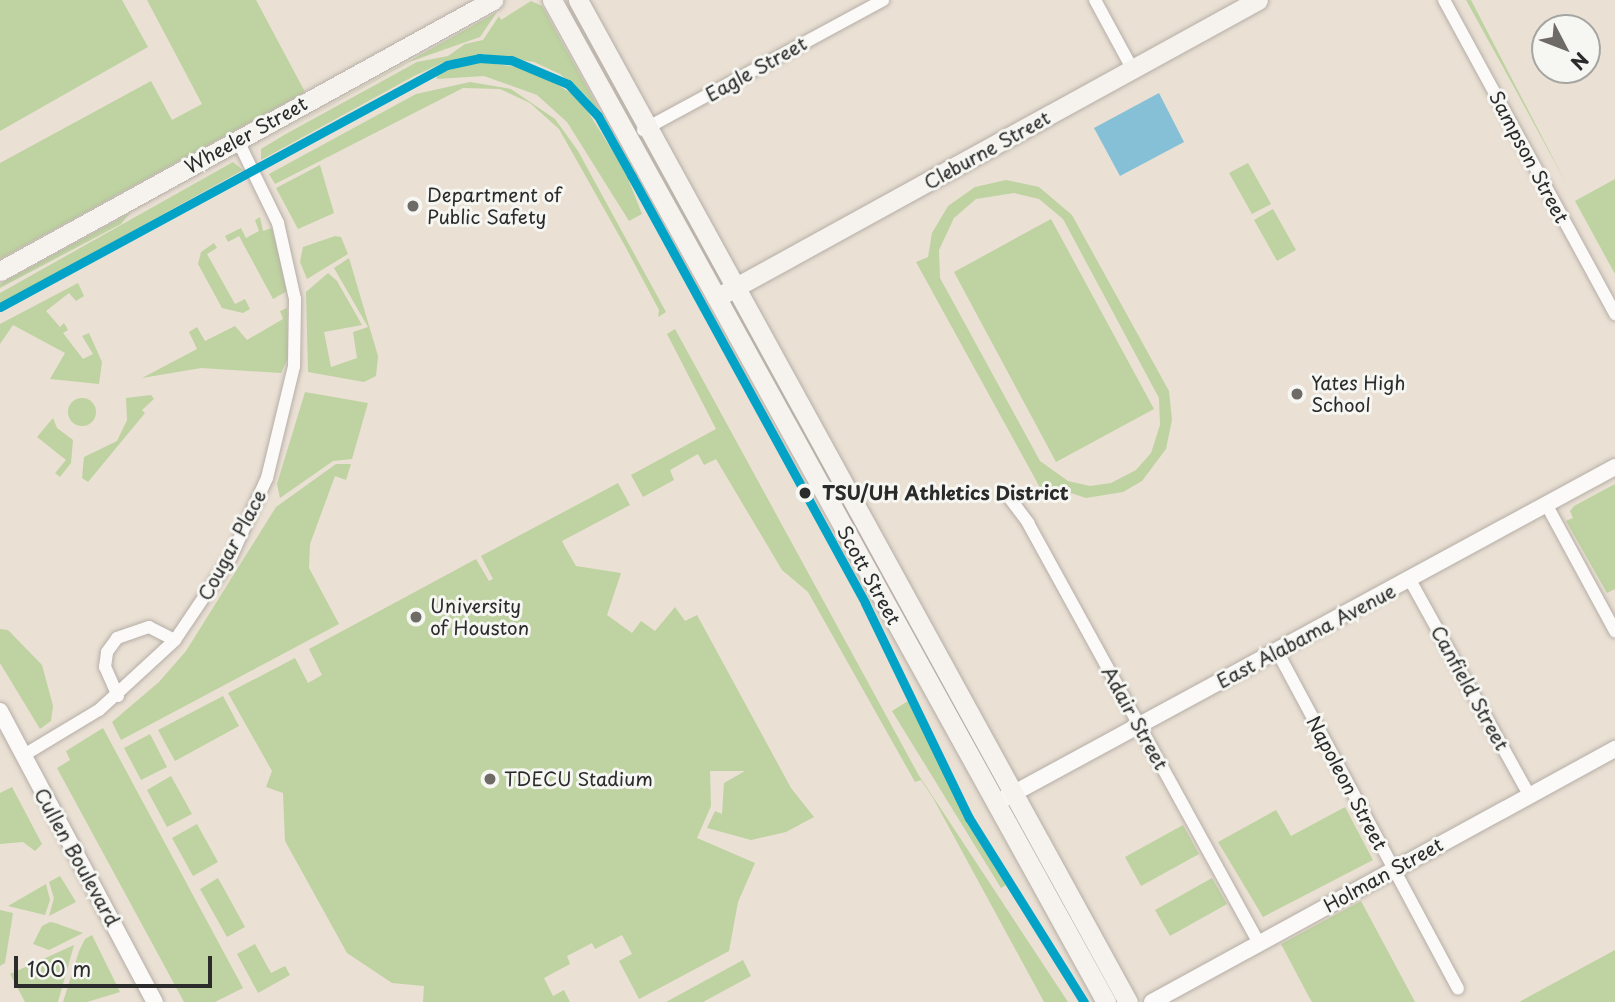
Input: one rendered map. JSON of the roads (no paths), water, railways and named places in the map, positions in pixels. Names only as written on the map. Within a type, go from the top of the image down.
[{"type":"main road","name":"Wheeler Street","points":[[0,271],[493,0]]},
{"type":"main road","name":"Scott Street","points":[[552,0],[1106,1002]]},
{"type":"main road","name":"Scott Street","points":[[578,0],[918,614],[1128,1002]]},
{"type":"main road","name":"Cleburne Street","points":[[716,298],[1258,0]]},
{"type":"main road","points":[[799,450],[820,438]]},
{"type":"main road","points":[[897,625],[918,614]]},
{"type":"street","name":"Eagle Street","points":[[629,138],[883,0]]},
{"type":"street","points":[[1095,0],[1133,70]]},
{"type":"street","name":"Sampson Street","points":[[1444,0],[1615,314]]},
{"type":"street","name":"Cougar Place","points":[[24,755],[118,696],[175,640],[194,617],[249,520],[276,452],[294,366],[293,276],[270,202],[238,141]]},
{"type":"street","name":"East Alabama Avenue","points":[[996,804],[1615,467]]},
{"type":"street","name":"Adair Street","points":[[1008,496],[1028,523],[1259,943]]},
{"type":"street","points":[[1546,504],[1615,631]]},
{"type":"street","name":"Canfield Street","points":[[1410,580],[1530,795]]},
{"type":"street","points":[[118,696],[105,667],[107,652],[117,638],[149,627],[175,640]]},
{"type":"street","name":"Napoleon Street","points":[[1277,651],[1458,989]]},
{"type":"street","name":"Cullen Boulevard","points":[[0,711],[155,1002]]},
{"type":"street","name":"Holman Street","points":[[1153,1002],[1615,750]]},
{"type":"water","points":[[1159,93],[1184,142],[1120,176],[1094,128]]},
{"type":"place","name":"Department of Public Safety","points":[[413,206]]},
{"type":"place","name":"Yates High School","points":[[1297,394]]},
{"type":"place","name":"TSU/UH Athletics District","points":[[805,493]]},
{"type":"place","name":"University of Houston","points":[[416,617]]},
{"type":"place","name":"TDECU Stadium","points":[[490,779]]}]
